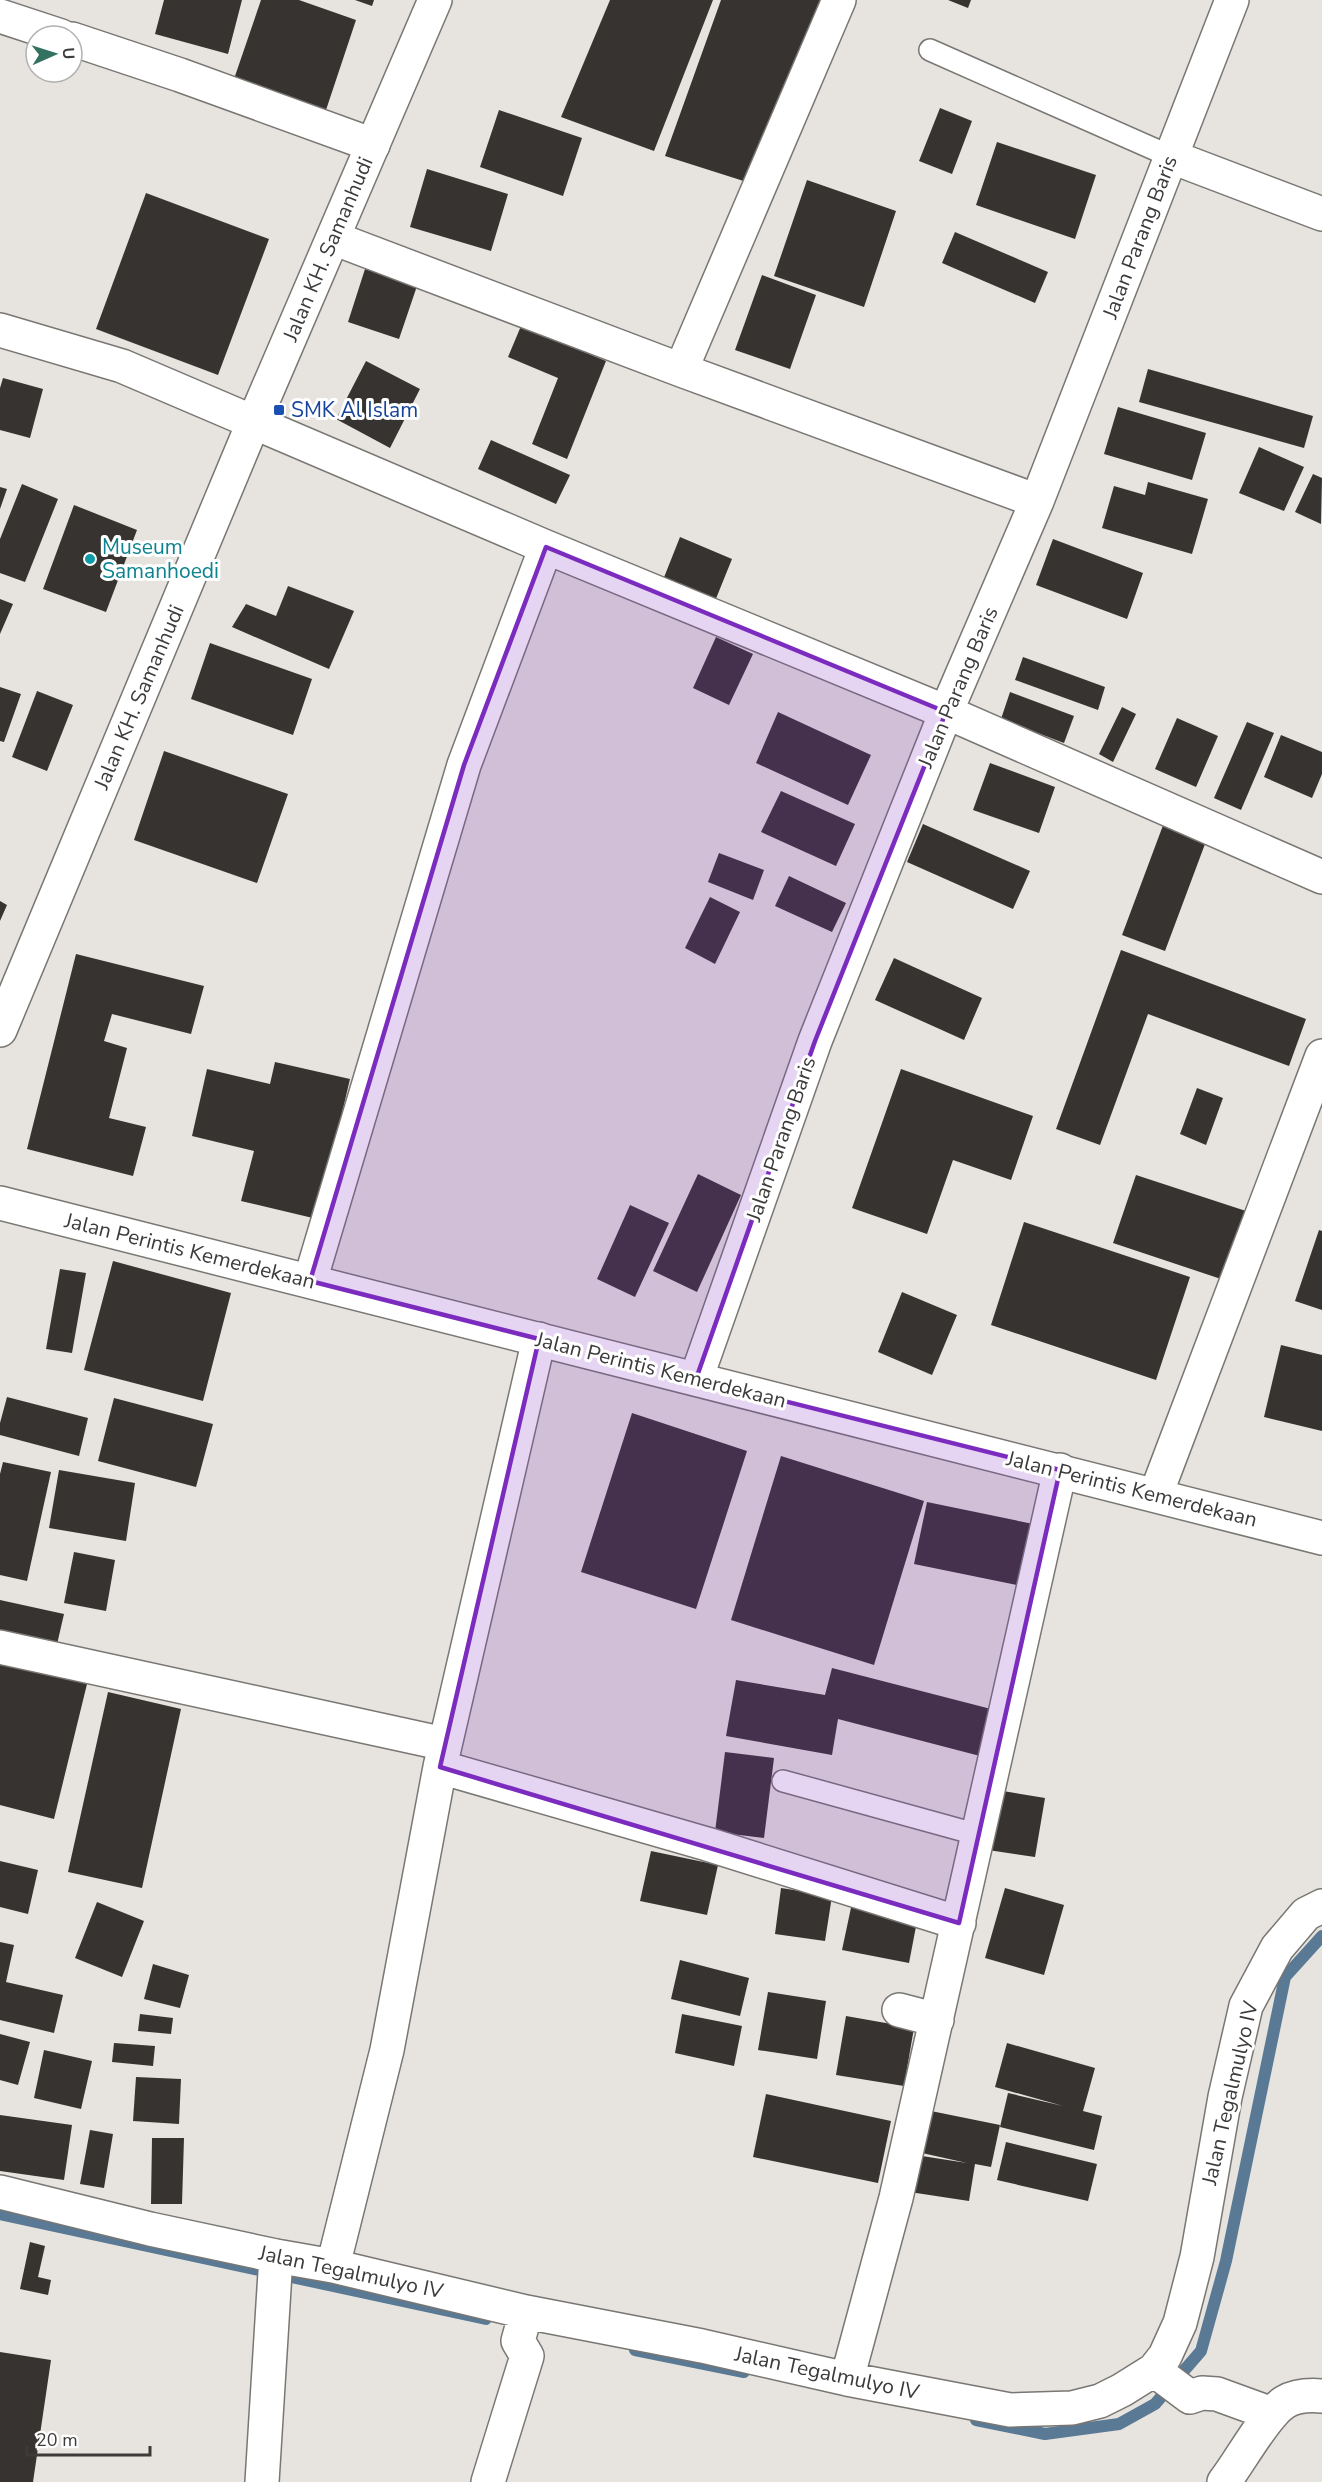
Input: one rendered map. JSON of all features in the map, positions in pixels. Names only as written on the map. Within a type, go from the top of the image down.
[{"type":"street","name":"Jalan KH. Samanhudi","points":[[0,1030],[254,421],[435,0]]},
{"type":"street","points":[[681,370],[839,0]]},
{"type":"street","name":"Jalan Parang Baris","points":[[696,1379],[815,1041],[946,712],[1038,501],[1232,0]]},
{"type":"street","points":[[0,16],[25,24]]},
{"type":"street","points":[[84,43],[373,145]]},
{"type":"street","points":[[1172,157],[1322,214]]},
{"type":"street","points":[[333,238],[681,370],[1038,501]]},
{"type":"street","points":[[0,330],[122,366],[546,547],[946,712],[1322,877]]},
{"type":"street","points":[[310,1281],[464,765],[546,547]]},
{"type":"street","points":[[1156,1494],[1322,1056]]},
{"type":"street","name":"Jalan Perintis Kemerdekaan","points":[[0,1203],[1156,1494],[1322,1538]]},
{"type":"street","points":[[333,2266],[387,2050],[442,1756],[539,1339]]},
{"type":"street","points":[[847,2379],[896,2198],[1060,1470]]},
{"type":"street","points":[[0,1647],[442,1756],[707,1844],[959,1923]]},
{"type":"street","name":"Jalan Tegalmulyo IV","points":[[0,2192],[150,2229],[275,2270],[333,2266],[522,2325],[702,2346],[847,2379],[1010,2410],[1072,2408],[1170,2382],[1165,2356],[1180,2323],[1195,2267],[1225,2097],[1246,2006],[1277,1948],[1306,1914],[1322,1906]]},
{"type":"street","points":[[899,2010],[937,2020]]},
{"type":"street","points":[[262,2482],[275,2270]]},
{"type":"street","points":[[488,2482],[527,2356],[522,2325]]},
{"type":"street","points":[[1170,2382],[1202,2393],[1217,2394],[1272,2414]]},
{"type":"street","points":[[1224,2482],[1272,2414],[1285,2402],[1298,2397],[1322,2396]]},
{"type":"lane","points":[[930,50],[1172,157]]},
{"type":"lane","points":[[783,1781],[979,1835]]},
{"type":"highlighted area","points":[[546,547],[946,712],[815,1041],[696,1379],[1060,1470],[959,1923],[440,1767],[539,1339],[310,1281],[464,765]]},
{"type":"building","points":[[164,0],[242,0],[228,54],[155,34]]},
{"type":"building","points":[[261,0],[299,0],[356,20],[326,110],[234,79]]},
{"type":"building","points":[[355,0],[374,0],[372,6]]},
{"type":"building","points":[[610,0],[713,0],[654,151],[561,117]]},
{"type":"building","points":[[721,0],[826,0],[753,184],[665,156]]},
{"type":"building","points":[[948,0],[971,0],[968,8]]},
{"type":"building","points":[[940,108],[972,121],[952,174],[919,161]]},
{"type":"building","points":[[499,110],[582,138],[563,196],[480,167]]},
{"type":"building","points":[[997,142],[1096,175],[1075,239],[976,205]]},
{"type":"building","points":[[427,169],[508,194],[491,251],[410,227]]},
{"type":"building","points":[[807,180],[896,211],[864,307],[774,276]]},
{"type":"building","points":[[146,193],[269,239],[218,375],[96,329]]},
{"type":"building","points":[[955,232],[1048,272],[1035,303],[942,263]]},
{"type":"building","points":[[365,269],[417,286],[399,339],[348,322]]},
{"type":"building","points":[[762,275],[816,295],[790,369],[735,350]]},
{"type":"building","points":[[521,326],[606,361],[567,459],[532,444],[558,378],[508,357]]},
{"type":"building","points":[[366,361],[420,389],[390,448],[336,419]]},
{"type":"building","points":[[1148,369],[1313,416],[1304,448],[1139,402]]},
{"type":"building","points":[[3,378],[43,389],[30,438],[0,430],[0,388]]},
{"type":"building","points":[[1118,407],[1206,433],[1192,480],[1104,454]]},
{"type":"building","points":[[491,440],[570,475],[556,504],[478,469]]},
{"type":"building","points":[[1259,447],[1304,467],[1284,511],[1239,493]]},
{"type":"building","points":[[1313,474],[1322,478],[1321,524],[1295,512]]},
{"type":"building","points":[[1148,482],[1208,499],[1192,554],[1102,528],[1114,486],[1145,495]]},
{"type":"building","points":[[22,484],[58,499],[25,582],[0,573],[0,539]]},
{"type":"building","points":[[0,487],[7,489],[0,509]]},
{"type":"building","name":"Museum Samanhoedi","points":[[74,505],[137,530],[106,612],[43,589]]},
{"type":"building","points":[[680,537],[732,559],[713,606],[661,585]]},
{"type":"building","points":[[1053,539],[1143,573],[1127,619],[1036,585]]},
{"type":"building","points":[[288,586],[354,611],[329,669],[232,627],[246,604],[276,616]]},
{"type":"building","points":[[0,599],[13,604],[0,634]]},
{"type":"building","points":[[716,637],[753,654],[729,705],[693,688]]},
{"type":"building","points":[[210,643],[312,679],[293,735],[191,699]]},
{"type":"building","points":[[1023,657],[1105,687],[1098,710],[1015,680]]},
{"type":"building","points":[[0,687],[21,694],[4,742],[0,741]]},
{"type":"building","points":[[37,691],[73,705],[47,771],[12,757]]},
{"type":"building","points":[[1010,692],[1074,716],[1064,743],[1001,719]]},
{"type":"building","points":[[1122,707],[1136,714],[1113,762],[1099,754]]},
{"type":"building","points":[[778,712],[871,755],[848,805],[756,763]]},
{"type":"building","points":[[1177,718],[1218,736],[1196,787],[1155,769]]},
{"type":"building","points":[[1247,722],[1274,733],[1241,810],[1214,798]]},
{"type":"building","points":[[1281,735],[1322,752],[1322,774],[1312,798],[1264,777]]},
{"type":"building","points":[[164,751],[288,794],[257,883],[134,840]]},
{"type":"building","points":[[990,763],[1055,787],[1039,833],[973,810]]},
{"type":"building","points":[[781,791],[855,824],[836,866],[761,832]]},
{"type":"building","points":[[1165,820],[1208,836],[1165,951],[1122,935]]},
{"type":"building","points":[[923,824],[1030,871],[1013,909],[907,862]]},
{"type":"building","points":[[719,853],[764,870],[753,900],[708,882]]},
{"type":"building","points":[[789,876],[846,903],[832,932],[775,906]]},
{"type":"building","points":[[710,897],[740,912],[715,964],[685,948]]},
{"type":"building","points":[[0,901],[7,905],[0,921]]},
{"type":"building","points":[[1121,950],[1306,1019],[1289,1066],[1148,1014],[1100,1145],[1056,1129]]},
{"type":"building","points":[[76,954],[204,986],[191,1034],[112,1014],[104,1041],[127,1048],[109,1118],[146,1127],[133,1176],[27,1149]]},
{"type":"building","points":[[894,958],[982,998],[964,1040],[875,1000]]},
{"type":"building","points":[[275,1062],[350,1079],[317,1219],[241,1201],[254,1151],[192,1136],[207,1069],[270,1084]]},
{"type":"building","points":[[901,1069],[1033,1116],[1011,1180],[953,1160],[927,1234],[852,1208]]},
{"type":"building","points":[[1197,1088],[1223,1098],[1206,1145],[1180,1134]]},
{"type":"building","points":[[698,1174],[741,1195],[697,1292],[653,1271]]},
{"type":"building","points":[[1136,1175],[1249,1212],[1227,1281],[1113,1243]]},
{"type":"building","points":[[630,1205],[669,1223],[635,1297],[597,1279]]},
{"type":"building","points":[[1024,1222],[1190,1277],[1156,1380],[991,1325]]},
{"type":"building","points":[[1319,1230],[1322,1231],[1322,1310],[1295,1301]]},
{"type":"building","points":[[113,1261],[231,1293],[203,1401],[84,1370]]},
{"type":"building","points":[[60,1269],[86,1273],[72,1353],[46,1349]]},
{"type":"building","points":[[902,1292],[957,1315],[932,1375],[878,1352]]},
{"type":"building","points":[[1281,1345],[1322,1355],[1322,1431],[1264,1417]]},
{"type":"building","points":[[7,1397],[88,1418],[79,1456],[0,1435],[0,1423]]},
{"type":"building","points":[[114,1398],[213,1424],[196,1487],[98,1461]]},
{"type":"building","points":[[632,1413],[747,1451],[696,1609],[581,1572]]},
{"type":"building","points":[[781,1456],[924,1501],[874,1665],[731,1620]]},
{"type":"building","points":[[3,1462],[51,1472],[27,1581],[0,1575],[0,1474]]},
{"type":"building","points":[[59,1470],[135,1483],[126,1541],[49,1528]]},
{"type":"building","points":[[927,1502],[1043,1526],[1031,1588],[914,1564]]},
{"type":"building","points":[[74,1552],[115,1560],[106,1611],[64,1603]]},
{"type":"building","points":[[0,1600],[64,1614],[55,1653],[0,1640]]},
{"type":"building","points":[[0,1663],[87,1684],[54,1819],[0,1805]]},
{"type":"building","points":[[832,1668],[991,1709],[980,1756],[838,1719],[832,1755],[726,1736],[736,1680],[825,1695]]},
{"type":"building","points":[[108,1692],[181,1709],[142,1888],[68,1872]]},
{"type":"building","points":[[725,1752],[774,1758],[764,1838],[715,1832]]},
{"type":"building","points":[[997,1790],[1045,1798],[1035,1857],[988,1850]]},
{"type":"building","points":[[651,1851],[718,1865],[707,1915],[640,1901]]},
{"type":"building","points":[[0,1861],[38,1870],[28,1914],[0,1907]]},
{"type":"building","points":[[781,1888],[832,1896],[825,1941],[775,1934]]},
{"type":"building","points":[[1005,1888],[1064,1905],[1044,1975],[985,1958]]},
{"type":"building","points":[[97,1902],[144,1921],[122,1977],[75,1958]]},
{"type":"building","points":[[852,1903],[918,1916],[909,1963],[842,1950]]},
{"type":"building","points":[[0,1942],[14,1945],[6,1982],[63,1995],[54,2033],[0,2020]]},
{"type":"building","points":[[680,1960],[749,1978],[740,2016],[671,1999]]},
{"type":"building","points":[[153,1964],[189,1975],[180,2008],[144,1999]]},
{"type":"building","points":[[768,1992],[826,2001],[817,2059],[758,2050]]},
{"type":"building","points":[[140,2014],[173,2018],[171,2034],[138,2031]]},
{"type":"building","points":[[682,2014],[742,2026],[734,2066],[675,2053]]},
{"type":"building","points":[[846,2016],[914,2028],[904,2086],[836,2075]]},
{"type":"building","points":[[0,2034],[30,2042],[18,2085],[0,2080]]},
{"type":"building","points":[[114,2043],[155,2046],[153,2066],[112,2062]]},
{"type":"building","points":[[1007,2043],[1095,2068],[1083,2111],[1102,2116],[1094,2150],[1000,2127],[1008,2093],[1063,2106],[995,2087]]},
{"type":"building","points":[[44,2050],[92,2061],[81,2109],[34,2098]]},
{"type":"building","points":[[136,2077],[181,2079],[179,2124],[133,2121]]},
{"type":"building","points":[[766,2094],[891,2121],[878,2183],[753,2157]]},
{"type":"building","points":[[931,2111],[1000,2125],[991,2167],[975,2164],[969,2201],[903,2191],[909,2154],[967,2163],[922,2153]]},
{"type":"building","points":[[0,2115],[72,2125],[64,2180],[0,2171]]},
{"type":"building","points":[[90,2130],[113,2134],[104,2188],[80,2184]]},
{"type":"building","points":[[152,2138],[184,2138],[182,2204],[151,2204]]},
{"type":"building","points":[[1006,2142],[1097,2164],[1088,2201],[997,2180]]},
{"type":"building","points":[[30,2242],[45,2246],[38,2277],[51,2280],[48,2295],[20,2289]]},
{"type":"building","points":[[0,2352],[51,2360],[33,2482],[0,2482]]},
{"type":"waterway","points":[[976,2420],[1045,2434],[1119,2424],[1155,2404],[1201,2351],[1226,2261],[1285,1977],[1322,1936]]},
{"type":"waterway","points":[[0,2214],[486,2319]]},
{"type":"waterway","points":[[635,2350],[744,2372]]},
{"type":"place","name":"SMK Al Islam","points":[[279,410]]},
{"type":"place","name":"Museum Samanhoedi","points":[[90,559]]}]
